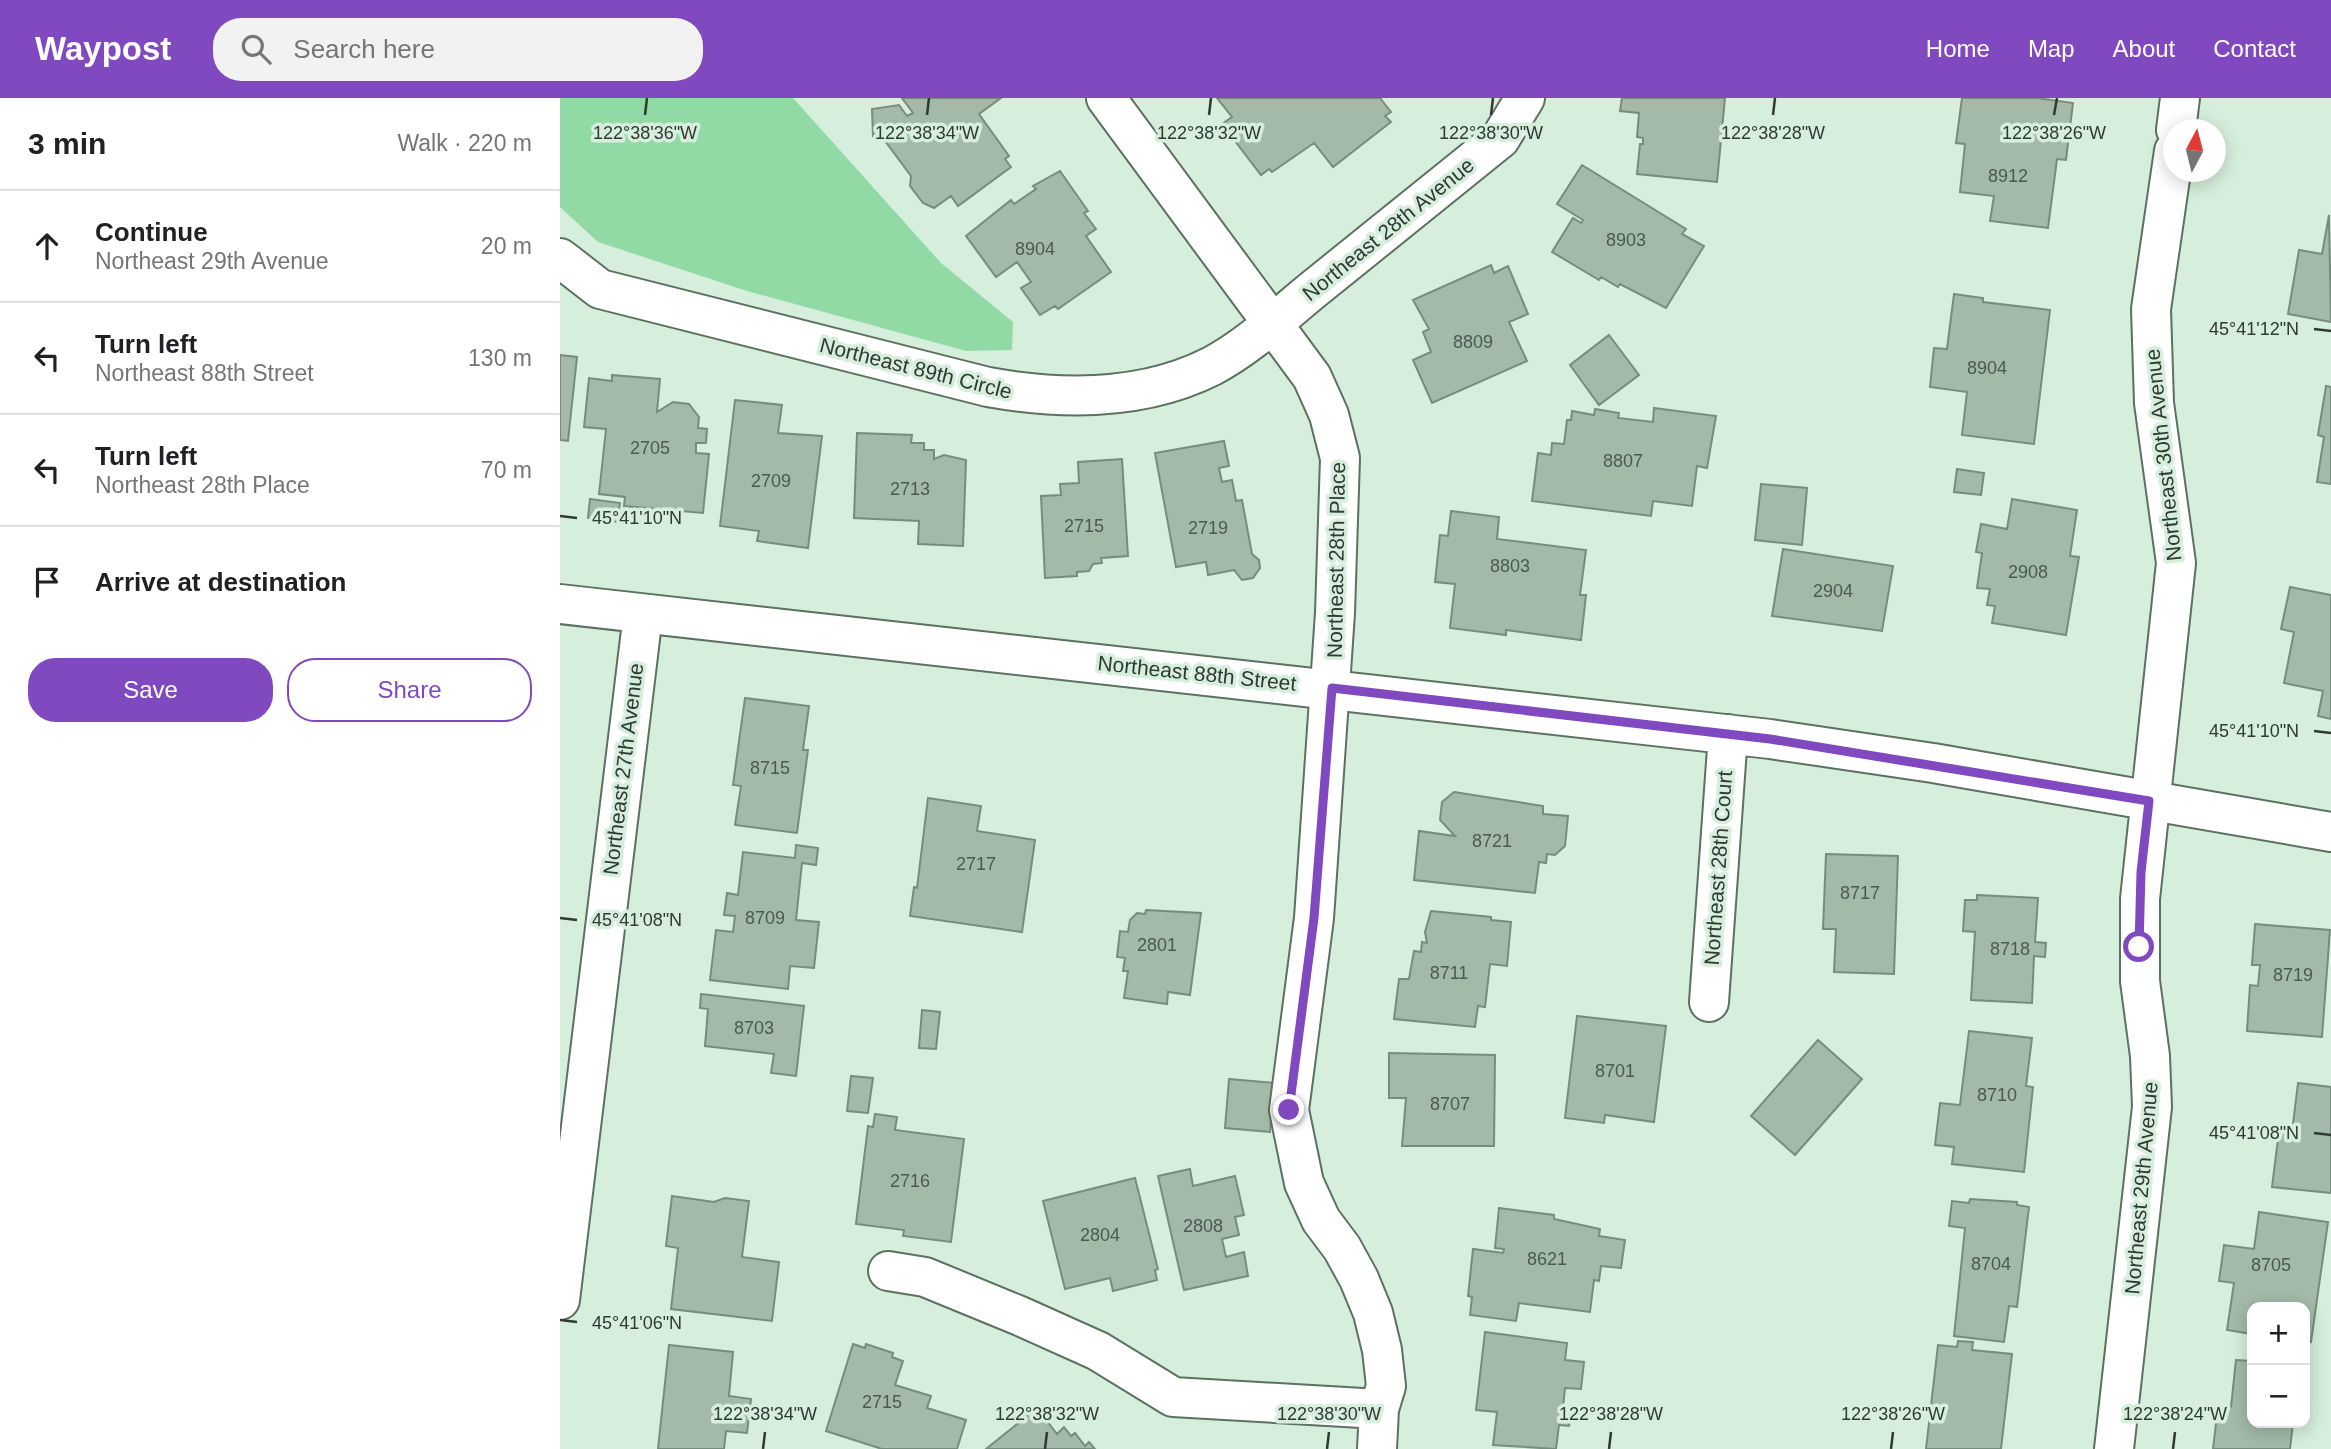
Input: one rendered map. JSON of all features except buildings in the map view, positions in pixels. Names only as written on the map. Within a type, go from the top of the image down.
[{"type":"street","name":"Northeast 28th Place","points":[[1106,98],[1312,377],[1329,415],[1340,458],[1332,688],[1314,918],[1289,1110],[1304,1183],[1321,1220],[1342,1248],[1359,1279],[1373,1313],[1382,1350],[1386,1386],[1379,1409],[1377,1449]]},
{"type":"street","name":"Northeast 28th Avenue","points":[[1271,324],[1500,139],[1525,98]]},
{"type":"street","points":[[2177,119],[2180,98]]},
{"type":"street","name":"Northeast 30th Avenue","points":[[2149,801],[2169,647],[2176,563],[2154,403],[2151,353],[2151,309],[2169,182]]},
{"type":"street","name":"Northeast 89th Circle","points":[[560,258],[600,289],[988,387],[1028,394],[1105,395],[1179,379],[1213,366],[1271,324]]},
{"type":"street","name":"Northeast 88th Street","points":[[560,604],[1728,734],[1933,763],[2331,832]]},
{"type":"street","name":"Northeast 27th Avenue","points":[[560,1300],[643,614]]},
{"type":"street","name":"Northeast 28th Court","points":[[1709,1002],[1728,734]]},
{"type":"street","name":"Northeast 29th Avenue","points":[[2114,1449],[2152,1107],[2150,1056],[2139,947],[2141,872],[2149,801]]},
{"type":"street","points":[[888,1271],[925,1278],[1020,1316],[1098,1351],[1173,1397],[1379,1409]]},
{"type":"green space","points":[[560,98],[793,98],[941,263],[1013,322],[1012,350],[966,351],[747,291],[598,242],[560,207]]},
{"type":"route","points":[[1289,1110],[1314,918],[1332,688],[1770,739],[1933,763],[2149,801],[2141,872],[2139,947]]}]
